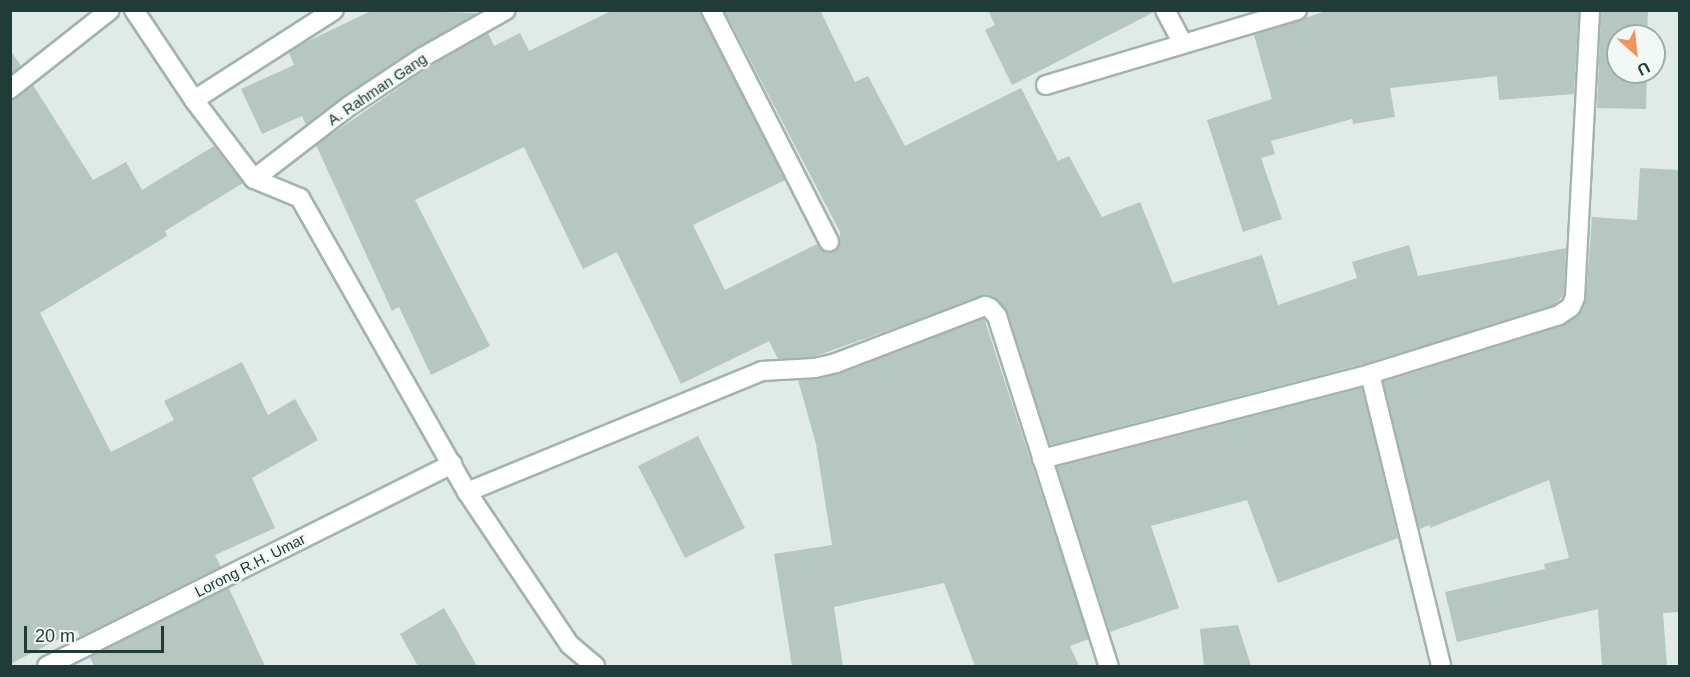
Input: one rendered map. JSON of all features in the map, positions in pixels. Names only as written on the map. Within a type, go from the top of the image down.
[{"type":"street","points":[[10,89],[110,10]]},
{"type":"street","points":[[134,10],[194,100],[254,179],[300,198],[494,536],[570,645],[595,666]]},
{"type":"street","points":[[194,100],[334,10]]},
{"type":"street","name":"A. Rahman Gang","points":[[254,179],[349,106],[423,57],[506,10]]},
{"type":"street","points":[[711,10],[829,242]]},
{"type":"street","points":[[1165,10],[1182,42]]},
{"type":"street","points":[[1046,85],[1182,42],[1297,10]]},
{"type":"street","points":[[1042,459],[1370,374],[1559,315],[1571,307],[1575,297],[1590,10]]},
{"type":"street","points":[[467,492],[762,371],[815,368],[836,363],[985,306],[997,316],[1109,666]]},
{"type":"street","points":[[1370,374],[1442,666]]},
{"type":"street","name":"Lorong R.H. Umar","points":[[47,666],[452,464]]},
{"type":"building","points":[[373,10],[478,13],[417,48],[306,125],[302,116],[262,134],[241,89],[294,65],[289,53],[302,44]]},
{"type":"building","points":[[613,10],[700,10],[785,180],[693,225],[725,290],[817,244],[828,253],[839,248],[840,232],[724,10],[820,10],[855,82],[868,76],[905,146],[1021,88],[1058,161],[1069,156],[1102,217],[1140,202],[1173,283],[1262,255],[1278,305],[1357,278],[1352,262],[1409,245],[1418,276],[1566,248],[1564,295],[1554,305],[1367,363],[1050,445],[1008,313],[988,295],[813,357],[778,359],[769,341],[681,384],[617,252],[583,269],[524,147],[415,200],[490,346],[431,375],[399,307],[392,311],[316,145],[429,67],[488,33],[494,46],[520,33],[529,51]]},
{"type":"building","points":[[988,10],[1154,10],[1154,12],[1012,85],[985,30],[995,25]]},
{"type":"building","points":[[1329,10],[1579,10],[1574,94],[1499,100],[1497,76],[1390,88],[1395,117],[1353,124],[1352,119],[1271,141],[1275,154],[1261,158],[1282,219],[1243,232],[1207,120],[1272,99],[1254,35]]},
{"type":"building","points":[[1601,10],[1648,10],[1647,24],[1606,24],[1606,84],[1647,84],[1646,109],[1597,108]]},
{"type":"building","points":[[10,50],[21,66],[10,74]]},
{"type":"building","points":[[33,85],[93,180],[126,162],[142,190],[214,146],[243,183],[165,231],[167,236],[40,313],[111,452],[174,420],[164,401],[242,362],[268,415],[295,399],[318,440],[252,478],[275,528],[215,555],[221,567],[80,637],[77,630],[10,664],[10,100]]},
{"type":"building","points":[[1640,168],[1680,170],[1680,612],[1663,613],[1667,666],[1602,666],[1598,609],[1457,642],[1445,592],[1545,569],[1544,564],[1569,558],[1549,480],[1430,528],[1430,525],[1419,529],[1383,382],[1562,326],[1577,316],[1586,298],[1592,217],[1637,220]]},
{"type":"building","points":[[984,318],[1089,639],[1070,646],[1079,666],[975,666],[944,583],[834,607],[843,666],[792,666],[774,554],[832,545],[816,444],[798,380],[840,374]]},
{"type":"building","points":[[1362,388],[1398,538],[1278,583],[1247,500],[1151,526],[1179,608],[1110,632],[1057,467]]},
{"type":"building","points":[[698,436],[745,528],[685,558],[638,466]]},
{"type":"building","points":[[229,588],[265,666],[94,666],[90,657]]},
{"type":"building","points":[[444,608],[477,666],[418,666],[400,634]]},
{"type":"building","points":[[1238,625],[1251,666],[1204,666],[1200,629]]}]
